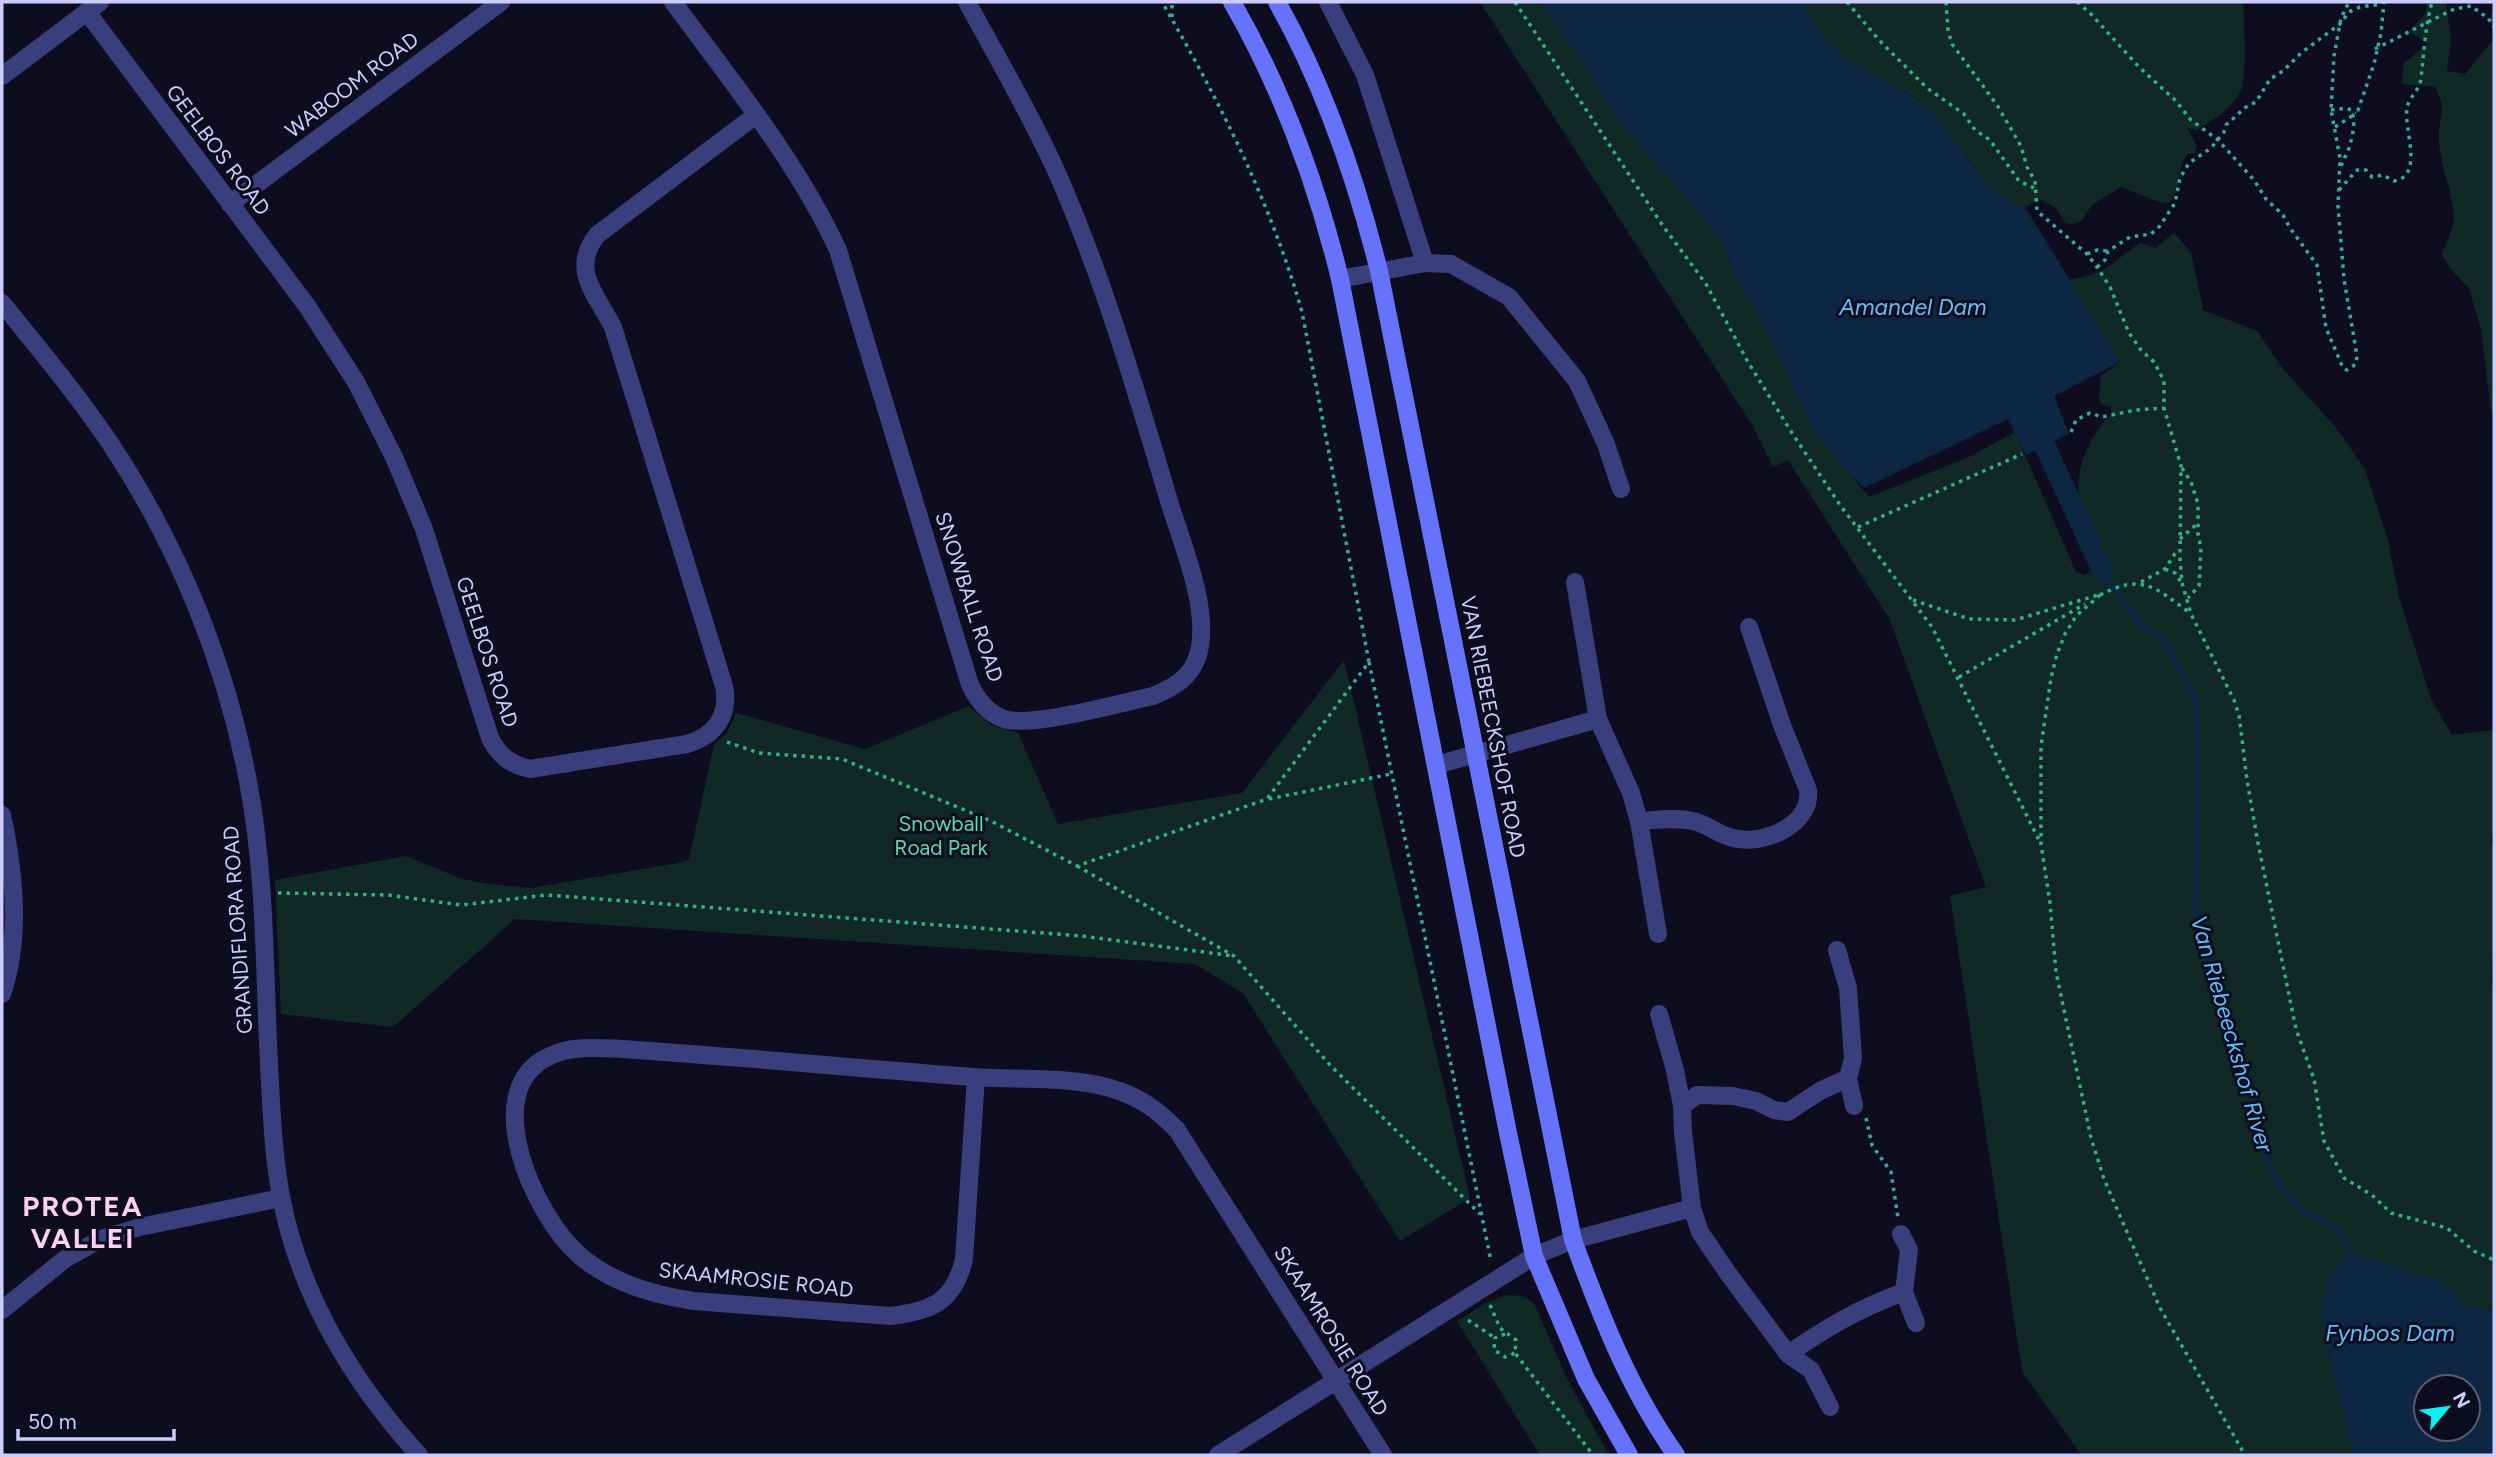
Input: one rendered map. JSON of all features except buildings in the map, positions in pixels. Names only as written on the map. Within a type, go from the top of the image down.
[{"type":"street","name":"WABOOM ROAD","points":[[230,204],[501,2]]},
{"type":"street","name":"SNOWBALL ROAD","points":[[673,2],[805,186],[838,250],[970,685],[976,696],[994,714],[1005,719],[1029,722],[1153,696],[1173,687],[1188,676],[1198,656],[1201,635],[1192,579],[1114,324],[1059,178],[1036,128],[967,2]]},
{"type":"street","points":[[1232,2],[1278,92],[1299,141],[1318,194],[1340,279],[1534,1256],[1586,1379],[1629,1455]]},
{"type":"street","name":"VAN RIEBEECKSHOF ROAD","points":[[1277,2],[1326,104],[1369,231],[1379,271],[1573,1240],[1627,1374],[1657,1429],[1676,1455]]},
{"type":"street","points":[[1328,2],[1365,75],[1424,263]]},
{"type":"street","name":"GEELBOS ROAD","points":[[94,7],[230,204],[307,306],[356,382],[389,446],[424,529],[495,748],[513,764],[530,769],[687,744],[708,735],[717,726],[726,707],[724,685],[612,327],[591,287],[584,260],[588,247],[597,235],[756,115]]},
{"type":"street","points":[[2,76],[94,7]]},
{"type":"street","points":[[1340,279],[1424,263],[1451,264],[1509,296],[1577,381],[1606,444],[1621,489]]},
{"type":"street","name":"GRANDIFLORA ROAD","points":[[2,303],[74,392],[110,444],[143,498],[185,579],[205,629],[237,732],[255,825],[263,892],[265,1006],[273,1136],[281,1198],[297,1253],[328,1328],[370,1397],[419,1455]]},
{"type":"street","points":[[1575,582],[1598,719],[1631,793],[1639,821],[1658,934]]},
{"type":"street","points":[[1639,821],[1696,821],[1728,838],[1740,840],[1787,828],[1798,821],[1806,811],[1808,790],[1749,627]]},
{"type":"street","points":[[1437,765],[1598,719]]},
{"type":"street","points":[[2,815],[8,851],[12,930],[9,970],[2,994]]},
{"type":"street","points":[[1837,950],[1848,988],[1852,1018],[1853,1058],[1848,1078],[1854,1106]]},
{"type":"street","points":[[1659,1014],[1682,1106],[1692,1208],[1700,1232],[1788,1354],[1811,1370],[1830,1407]]},
{"type":"street","name":"SKAAMROSIE ROAD","points":[[976,1077],[965,1246],[960,1279],[948,1296],[930,1308],[890,1316],[694,1301],[635,1288],[606,1274],[578,1254],[553,1226],[523,1167],[516,1134],[516,1108],[521,1085],[533,1067],[548,1056],[566,1050],[624,1049],[1067,1082],[1110,1088],[1137,1097],[1156,1109],[1177,1130],[1383,1455]]},
{"type":"street","points":[[1682,1106],[1697,1095],[1733,1096],[1788,1112],[1820,1091],[1848,1078]]},
{"type":"street","points":[[2,1310],[65,1259],[101,1239],[140,1227],[281,1198]]},
{"type":"street","points":[[1218,1455],[1534,1256],[1573,1240],[1692,1208]]},
{"type":"street","points":[[1901,1234],[1909,1250],[1904,1292],[1916,1323]]},
{"type":"street","points":[[1788,1354],[1835,1322],[1904,1292]]},
{"type":"path","points":[[1172,2],[1172,18]]},
{"type":"path","points":[[1516,2],[1662,226],[1706,284],[1748,362],[1792,433],[1932,627],[2041,844]]},
{"type":"path","points":[[1847,2],[1879,40],[1927,88],[1964,114],[1975,130],[1990,140],[2020,181],[2035,189]]},
{"type":"path","points":[[1946,2],[1948,31],[1952,44],[1997,105],[2021,146],[2027,167],[2035,181],[2037,211],[2087,254],[2097,267],[2110,288],[2129,333],[2154,362],[2164,382],[2164,408],[2181,466],[2191,482],[2198,504],[2201,548],[2199,586],[2188,598]]},
{"type":"path","points":[[2077,2],[2116,40],[2138,67],[2176,101],[2191,120],[2218,140],[2254,180],[2266,199],[2283,215],[2318,265],[2326,328],[2335,353],[2343,368],[2347,370],[2356,364],[2357,356],[2344,279],[2338,206],[2340,158],[2331,110],[2333,56],[2340,24],[2349,2]]},
{"type":"path","points":[[2339,190],[2357,170],[2366,170],[2372,177],[2383,175],[2394,181],[2401,180],[2408,173],[2411,151],[2407,106],[2420,82],[2421,58],[2432,2]]},
{"type":"path","points":[[2087,254],[2097,250],[2108,251],[2130,237],[2151,234],[2160,227],[2175,203],[2180,178],[2189,163],[2211,148],[2226,125],[2256,102],[2270,79],[2340,24],[2350,12],[2360,7],[2383,3],[2381,33],[2375,49],[2374,64],[2354,114],[2350,146],[2339,170]]},
{"type":"path","points":[[2375,49],[2454,9],[2472,6],[2488,18],[2494,27]]},
{"type":"path","points":[[2331,110],[2347,108],[2354,114]]},
{"type":"path","points":[[2334,131],[2354,114]]},
{"type":"path","points":[[2333,121],[2339,124]]},
{"type":"path","points":[[2097,267],[2105,260],[2108,251]]},
{"type":"path","points":[[2071,432],[2076,420],[2090,413],[2102,417],[2164,408]]},
{"type":"path","points":[[1858,527],[2022,454]]},
{"type":"path","points":[[2181,466],[2182,583]]},
{"type":"path","points":[[2180,539],[2199,521]]},
{"type":"path","points":[[1959,677],[2118,585],[2140,582],[2165,569],[2180,547]]},
{"type":"path","points":[[2165,569],[2175,573],[2182,583],[2191,614],[2239,715],[2258,844],[2296,1029],[2314,1079],[2324,1141],[2344,1178],[2372,1195],[2391,1213],[2447,1228],[2474,1251],[2494,1260]]},
{"type":"path","points":[[2140,582],[2162,593],[2191,614]]},
{"type":"path","points":[[1913,600],[1969,619],[2015,620],[2100,595]]},
{"type":"path","points":[[2100,595],[2076,616],[2066,634],[2051,678],[2041,746],[2041,844],[2056,972],[2091,1138],[2104,1179],[2160,1308],[2245,1455]]},
{"type":"path","points":[[1369,662],[1491,1262],[1485,1288],[1500,1328],[1516,1340],[1515,1353],[1593,1455]]},
{"type":"path","points":[[1268,799],[1391,774]]},
{"type":"path","points":[[1077,866],[1234,956],[1331,1065],[1481,1216]]},
{"type":"path","points":[[263,892],[388,895],[461,905],[547,895],[1082,936],[1234,956]]},
{"type":"path","points":[[1854,1106],[1865,1112],[1872,1145],[1892,1172],[1901,1234]]},
{"type":"path","points":[[1454,1308],[1495,1338]]},
{"type":"path","points":[[1495,1338],[1508,1334]]},
{"type":"path","points":[[1495,1338],[1494,1350],[1501,1356],[1508,1357],[1515,1353]]},
{"type":"green space","points":[[1480,2],[1540,2],[1589,71],[1612,112],[1722,241],[1740,287],[1752,304],[1812,428],[1869,497],[1969,457],[2015,432],[2076,572],[2084,575],[2098,568],[2095,561],[2099,555],[2098,547],[2079,500],[2079,476],[2090,442],[2112,414],[2111,407],[2101,404],[2101,376],[2120,362],[2068,280],[2100,271],[2140,243],[2155,248],[2174,233],[2191,252],[2203,310],[2257,331],[2283,369],[2337,429],[2365,469],[2388,540],[2399,597],[2431,699],[2452,735],[2492,730],[2494,733],[2494,825],[2491,840],[2494,848],[2494,934],[2491,984],[2494,989],[2494,1311],[2465,1304],[2441,1281],[2328,1352],[2353,1455],[2081,1455],[2022,1371],[1950,896],[1986,887],[1890,620],[1788,460],[1773,467],[1752,425]]},
{"type":"green space","points":[[1802,2],[2243,2],[2243,83],[2233,102],[2222,113],[2197,130],[2187,128],[2197,146],[2195,153],[2188,154],[2184,159],[2170,202],[2162,203],[2121,187],[2092,205],[2081,221],[2065,223],[2056,208],[2041,200],[2027,207],[2014,205],[2002,198],[1925,106],[1904,91],[1848,60],[1815,26]]},
{"type":"green space","points":[[2426,2],[2446,2],[2451,39],[2447,71],[2465,74],[2494,39],[2494,417],[2491,412],[2481,329],[2469,289],[2450,268],[2442,254],[2454,217],[2439,145],[2441,101],[2435,87],[2402,84],[2404,63],[2428,44],[2409,31],[2426,13]]},
{"type":"green space","points":[[2494,9],[2494,39],[2490,15]]},
{"type":"green space","name":"Snowball Road Park","points":[[1344,660],[1470,1198],[1400,1241],[1243,993],[1195,964],[515,919],[393,1027],[281,1014],[275,880],[406,856],[462,879],[531,888],[684,862],[689,859],[714,744],[727,733],[736,713],[865,749],[969,706],[991,725],[1018,733],[1058,824],[1242,793]]},
{"type":"green space","points":[[1506,1295],[1523,1296],[1534,1303],[1569,1383],[1609,1455],[1540,1455],[1457,1321],[1486,1303]]},
{"type":"water","name":"Amandel Dam","points":[[1540,2],[1802,2],[1815,26],[1841,54],[1858,67],[1924,105],[1985,181],[2010,201],[2025,207],[2120,362],[2054,396],[2069,434],[2026,455],[2008,419],[1864,488],[1840,464],[1812,428],[1752,304],[1740,287],[1722,241],[1612,112],[1589,71]]},
{"type":"water","name":"Fynbos Dam","points":[[2350,1252],[2441,1281],[2465,1304],[2494,1311],[2494,1455],[2353,1455],[2321,1313],[2328,1280]]},
{"type":"waterway","name":"Van Riebeeckshof River","points":[[2045,446],[2103,572]]},
{"type":"waterway","name":"Van Riebeeckshof River","points":[[2103,572],[2138,621],[2166,643],[2196,700],[2196,916],[2267,1159],[2278,1183],[2302,1211],[2326,1221],[2342,1234],[2350,1252]]},
{"type":"district","name":"PROTEA VALLEI","points":[[83,1222]]}]
